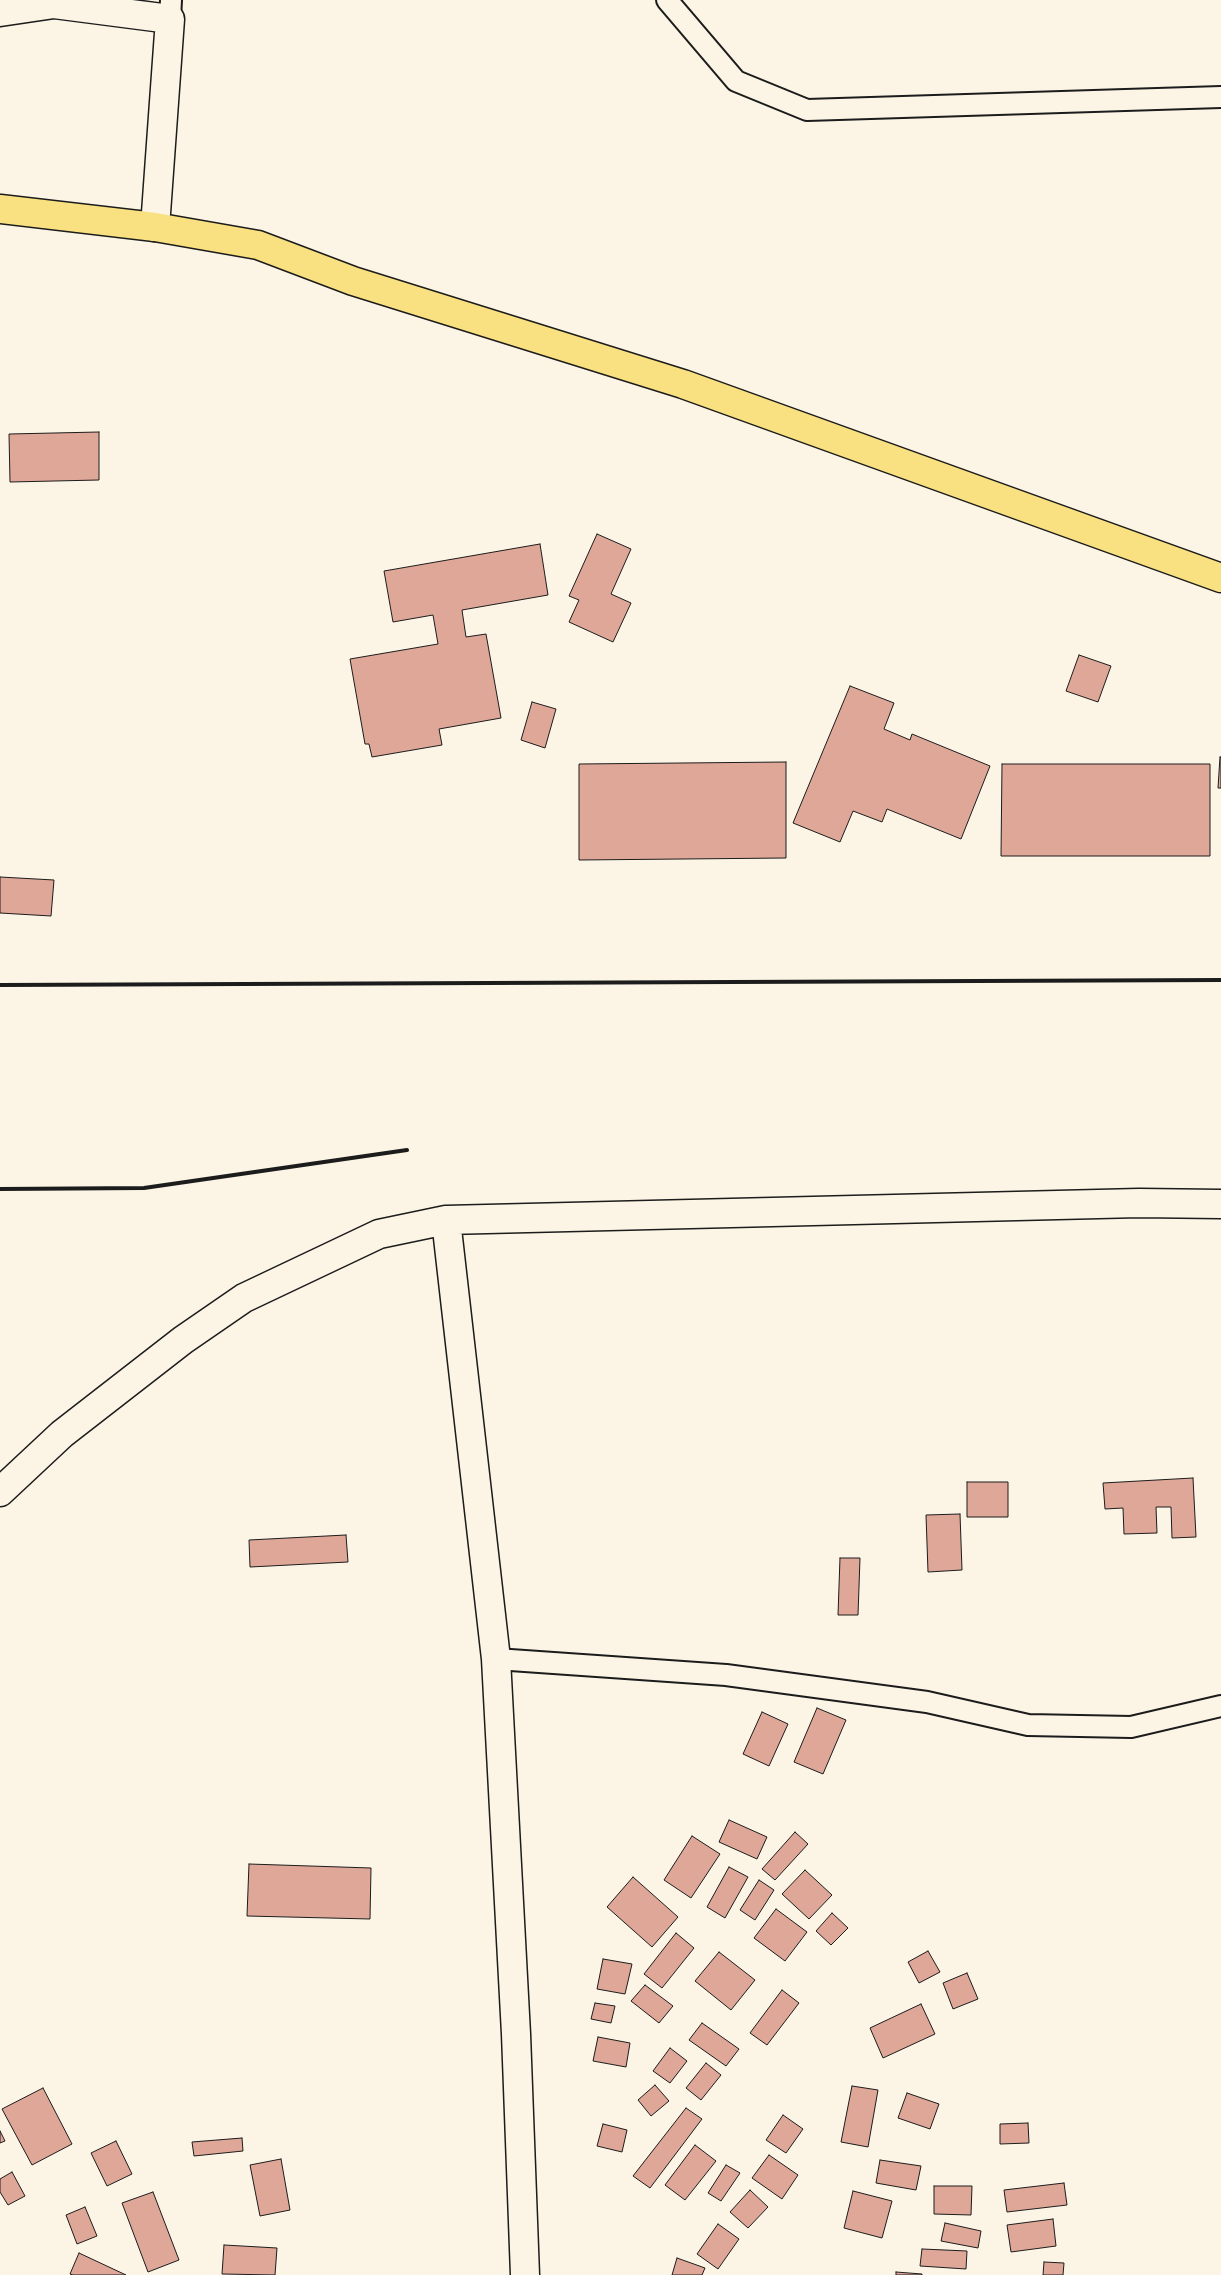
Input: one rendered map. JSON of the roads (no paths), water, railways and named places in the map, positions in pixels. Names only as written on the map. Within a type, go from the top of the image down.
[{"type":"highway","points":[[0,209],[155,227],[258,245],[353,281],[683,384],[1221,578]]},
{"type":"street","points":[[0,12],[54,4],[170,10],[155,227]]},
{"type":"street","points":[[0,1492],[62,1434],[183,1340],[244,1298],[379,1234],[446,1220],[1139,1203],[1221,1204]]},
{"type":"street","points":[[446,1220],[496,1659],[516,2034],[525,2275]]},
{"type":"lane","points":[[668,0],[736,81],[808,110],[1221,97]]},
{"type":"lane","points":[[496,1659],[726,1674],[927,1702],[1028,1725],[1131,1727],[1221,1706]]},
{"type":"railway","points":[[0,985],[1221,980]]},
{"type":"railway","points":[[0,1189],[144,1188],[407,1150]]}]
